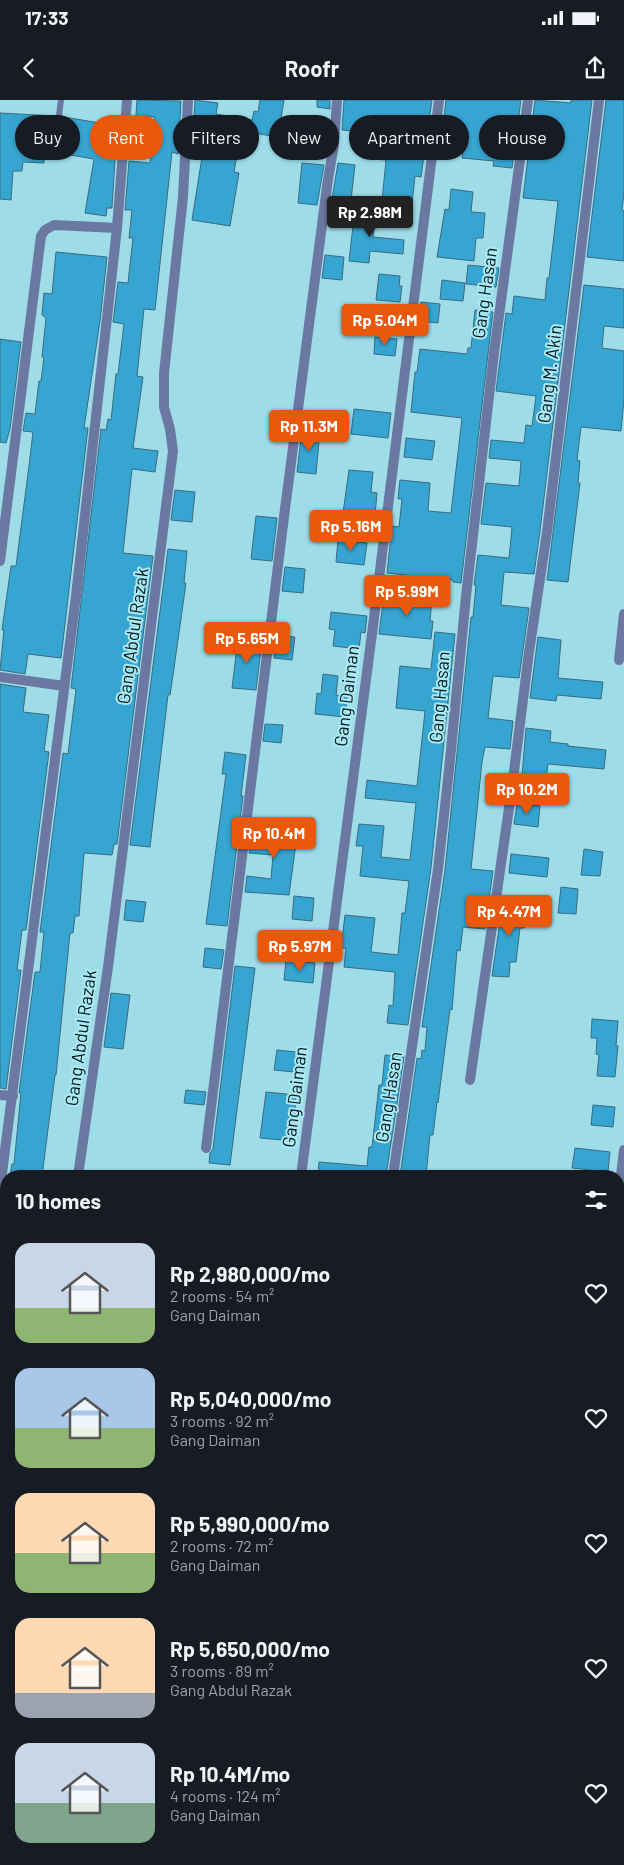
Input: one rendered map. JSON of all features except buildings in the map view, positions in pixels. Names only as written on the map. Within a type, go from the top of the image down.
[{"type":"street","points":[[3,1170],[76,596],[117,228],[127,100]]},
{"type":"street","name":"Gang Abdul Razak","points":[[79,1170],[108,967],[173,451],[164,407],[164,373],[184,197],[188,100]]},
{"type":"street","points":[[206,1148],[285,509],[334,145],[337,100]]},
{"type":"street","name":"Gang Daiman","points":[[302,1170],[439,100]]},
{"type":"street","name":"Gang Hasan","points":[[394,1170],[438,869],[466,596],[494,353],[528,100]]},
{"type":"street","name":"Gang M. Akin","points":[[470,1080],[562,418],[598,100]]},
{"type":"street","points":[[0,561],[41,236],[45,230],[54,225],[117,228]]},
{"type":"street","points":[[619,660],[624,614]]},
{"type":"street","points":[[0,677],[64,686]]},
{"type":"street","points":[[0,1095],[13,1096]]},
{"type":"street","points":[[622,1170],[624,1150]]},
{"type":"lane","points":[[59,115],[61,100]]}]
